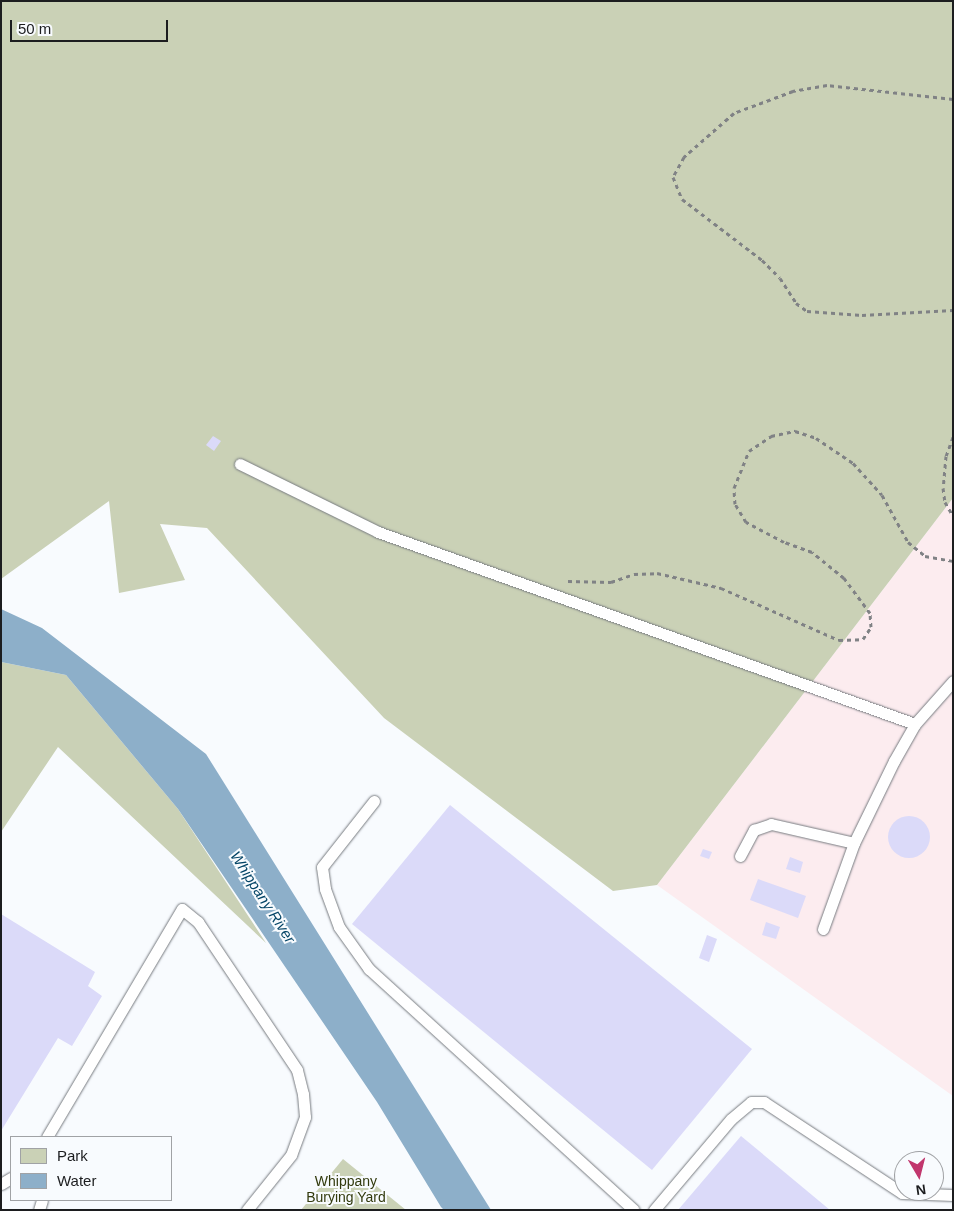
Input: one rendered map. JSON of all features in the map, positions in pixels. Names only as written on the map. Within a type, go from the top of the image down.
[{"type":"lane","points":[[240,464],[378,532],[914,724]]},
{"type":"lane","points":[[823,929],[854,843],[914,724],[953,681]]},
{"type":"lane","points":[[374,801],[322,867],[325,889],[339,926],[369,969],[634,1210]]},
{"type":"lane","points":[[740,856],[754,830],[771,824],[854,843]]},
{"type":"lane","points":[[51,1134],[182,910],[198,922],[297,1070],[303,1094],[305,1116],[291,1155],[248,1210]]},
{"type":"lane","points":[[654,1210],[731,1119],[751,1102],[764,1102],[902,1192],[953,1195]]},
{"type":"path","points":[[953,99],[827,85],[793,91],[734,113],[684,157],[673,178],[682,199],[767,265],[780,278],[796,303],[807,311],[862,315],[953,310]]},
{"type":"path","points":[[561,580],[604,582],[634,574],[657,573],[721,588],[839,640],[862,639],[871,627],[870,613],[844,578],[812,552],[776,538],[746,522],[734,504],[734,488],[749,452],[770,436],[795,431],[816,438],[853,463],[882,495],[908,542],[925,556],[953,561]]},
{"type":"path","points":[[953,438],[946,456],[943,488],[945,502],[953,516]]},
{"type":"shaded area","points":[[953,498],[953,1096],[657,885]]},
{"type":"green space","points":[[1,1],[953,1],[953,498],[657,885],[613,891],[384,718],[207,528],[160,524],[185,580],[119,593],[109,501],[1,579]]},
{"type":"green space","points":[[1,662],[66,675],[178,809],[266,943],[58,747],[1,832]]},
{"type":"green space","name":"Whippany Burying Yard","points":[[343,1159],[406,1210],[301,1210]]},
{"type":"water","name":"Whippany River","points":[[1,609],[42,628],[206,754],[491,1210],[444,1210],[441,1207],[377,1102],[178,809],[66,675],[1,662]]},
{"type":"building","points":[[213,436],[221,441],[214,451],[206,445]]},
{"type":"building","points":[[450,805],[752,1049],[652,1170],[352,924]]},
{"type":"building","points":[[909,816],[924,822],[930,837],[924,852],[909,858],[894,852],[888,837],[894,822]]},
{"type":"building","points":[[703,849],[712,852],[709,859],[700,856]]},
{"type":"building","points":[[790,857],[803,862],[800,873],[786,869]]},
{"type":"building","points":[[758,879],[806,896],[798,918],[750,900]]},
{"type":"building","points":[[1,914],[95,972],[88,986],[102,996],[72,1046],[58,1038],[1,1131]]},
{"type":"building","points":[[766,922],[780,927],[776,939],[762,935]]},
{"type":"building","points":[[707,935],[717,939],[709,962],[699,958]]},
{"type":"building","points":[[741,1136],[830,1210],[678,1210]]}]
